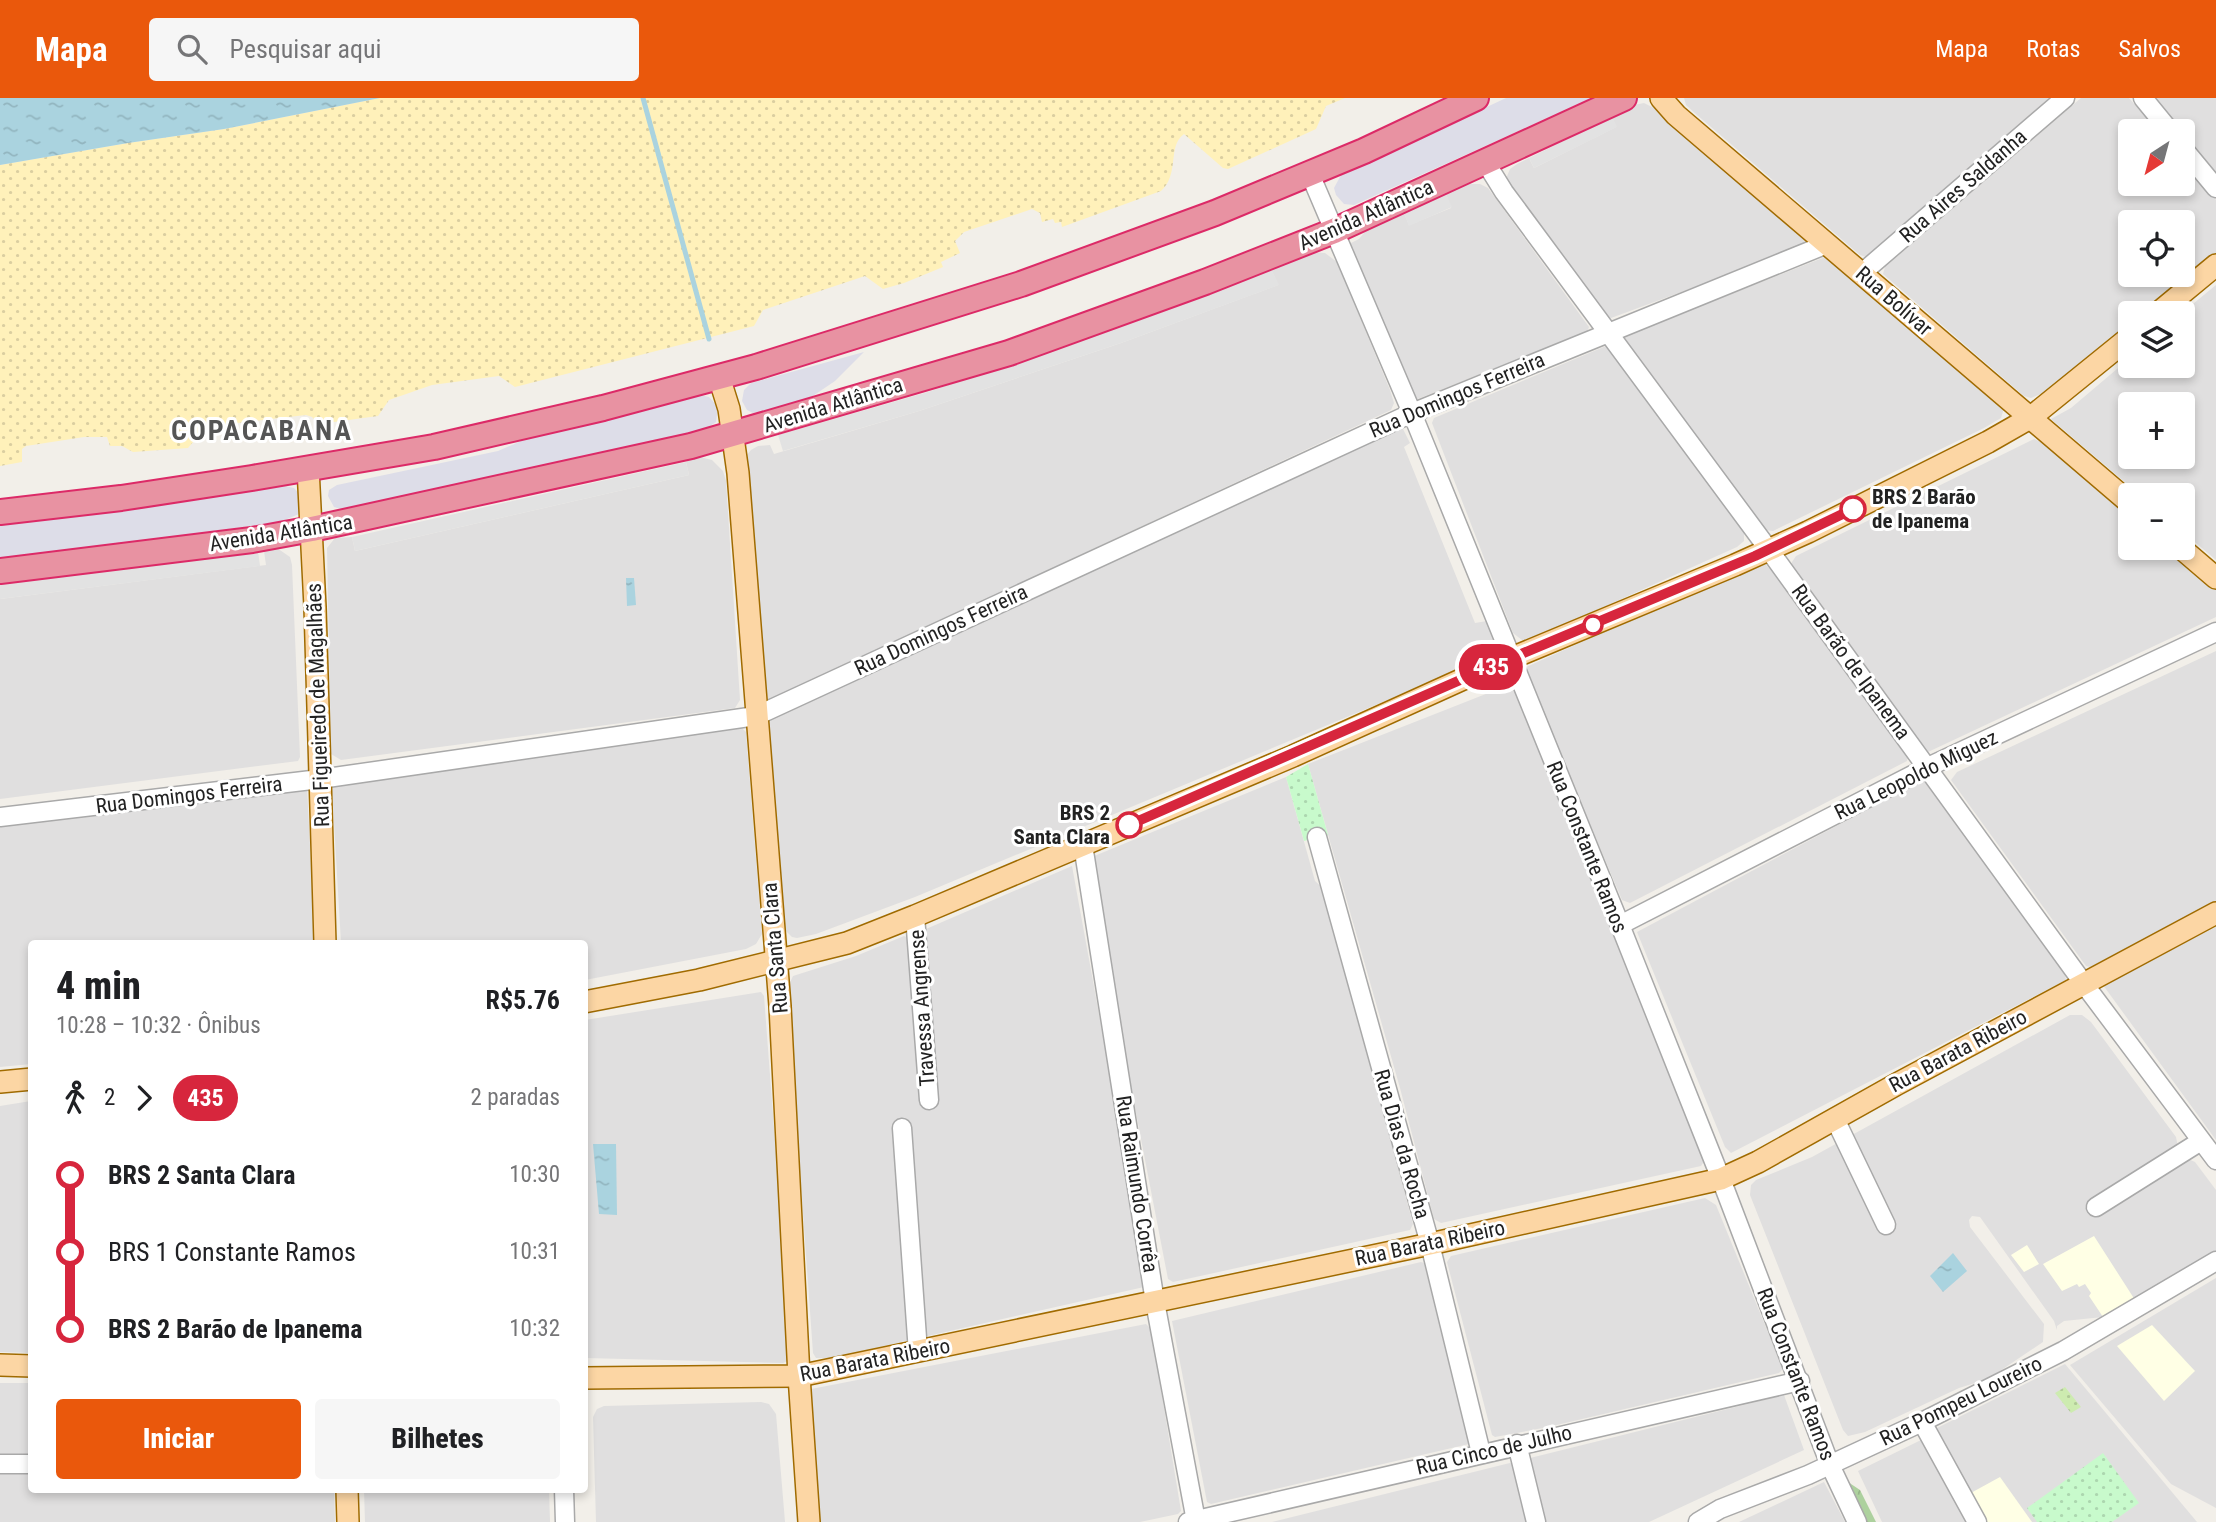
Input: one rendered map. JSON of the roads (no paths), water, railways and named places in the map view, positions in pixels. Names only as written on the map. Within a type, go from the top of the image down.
[{"type":"highway","points":[[0,512],[121,498],[434,447],[603,408],[719,377],[1021,284],[1215,213],[1310,174],[1476,98]]},
{"type":"highway","name":"Avenida Atlântica","points":[[0,571],[252,540],[312,529],[691,446],[733,434],[1009,353],[1192,286],[1334,231],[1625,98]]},
{"type":"main road","name":"Rua Bolívar","points":[[1661,98],[1686,123],[2118,493]]},
{"type":"main road","points":[[2172,301],[2216,265]]},
{"type":"main road","points":[[588,1001],[699,980],[847,943],[1083,845],[1769,550],[1988,442],[2030,418],[2118,347]]},
{"type":"main road","name":"Rua Santa Clara","points":[[719,377],[733,434],[776,961],[809,1522]]},
{"type":"main road","name":"Rua Figueiredo de Magalhães","points":[[308,468],[325,940]]},
{"type":"main road","points":[[2195,560],[2216,578]]},
{"type":"main road","name":"Rua Barata Ribeiro","points":[[588,1378],[799,1376],[1430,1244],[1721,1179],[1758,1162],[2216,914]]},
{"type":"main road","points":[[0,1082],[28,1079]]},
{"type":"main road","points":[[0,1364],[28,1366]]},
{"type":"main road","points":[[347,1493],[348,1522]]},
{"type":"street","name":"Rua Aires Saldanha","points":[[1862,273],[2065,98]]},
{"type":"street","points":[[2143,98],[2160,119]]},
{"type":"street","name":"Rua Barão de Ipanema","points":[[1486,163],[2084,984],[2216,1160]]},
{"type":"street","points":[[2195,163],[2216,188]]},
{"type":"street","name":"Rua Constante Ramos","points":[[1310,174],[1412,413],[1620,925],[1800,1381],[1830,1465],[1857,1522]]},
{"type":"street","name":"Rua Domingos Ferreira","points":[[0,817],[320,779],[756,716],[1412,413],[1827,244]]},
{"type":"street","name":"Rua Leopoldo Miguez","points":[[1620,925],[1928,767],[2216,632]]},
{"type":"street","name":"Rua Dias da Rocha","points":[[1317,837],[1430,1244],[1481,1453]]},
{"type":"street","name":"Rua Raimundo Corrêa","points":[[1083,845],[1192,1521]]},
{"type":"street","name":"Travessa Angrense","points":[[915,916],[929,1100]]},
{"type":"street","points":[[1835,1119],[1886,1225]]},
{"type":"street","points":[[902,1128],[918,1352]]},
{"type":"street","points":[[2096,1207],[2201,1141]]},
{"type":"street","name":"Rua Pompeu Loureiro","points":[[1698,1522],[1720,1509],[1830,1465],[1922,1422],[2063,1351],[2216,1261]]},
{"type":"street","name":"Rua Cinco de Julho","points":[[1192,1521],[1517,1444],[1800,1381]]},
{"type":"street","points":[[1922,1422],[1977,1522]]},
{"type":"street","points":[[1517,1444],[1536,1522]]},
{"type":"street","points":[[0,1464],[28,1464]]},
{"type":"street","points":[[564,1493],[565,1522]]},
{"type":"water","points":[[0,98],[380,98],[224,129],[0,165]]},
{"type":"water","points":[[626,578],[634,578],[636,605],[627,606]]},
{"type":"water","points":[[593,1144],[616,1144],[617,1215],[599,1214]]},
{"type":"water","points":[[1953,1253],[1967,1271],[1943,1292],[1930,1276]]},
{"type":"waterway","points":[[643,98],[709,339]]},
{"type":"place","name":"BRS 2 Barão de Ipanema","points":[[1853,509]]},
{"type":"place","name":"BRS 2 Santa Clara","points":[[1129,825]]},
{"type":"district","name":"COPACABANA","points":[[262,430]]}]
